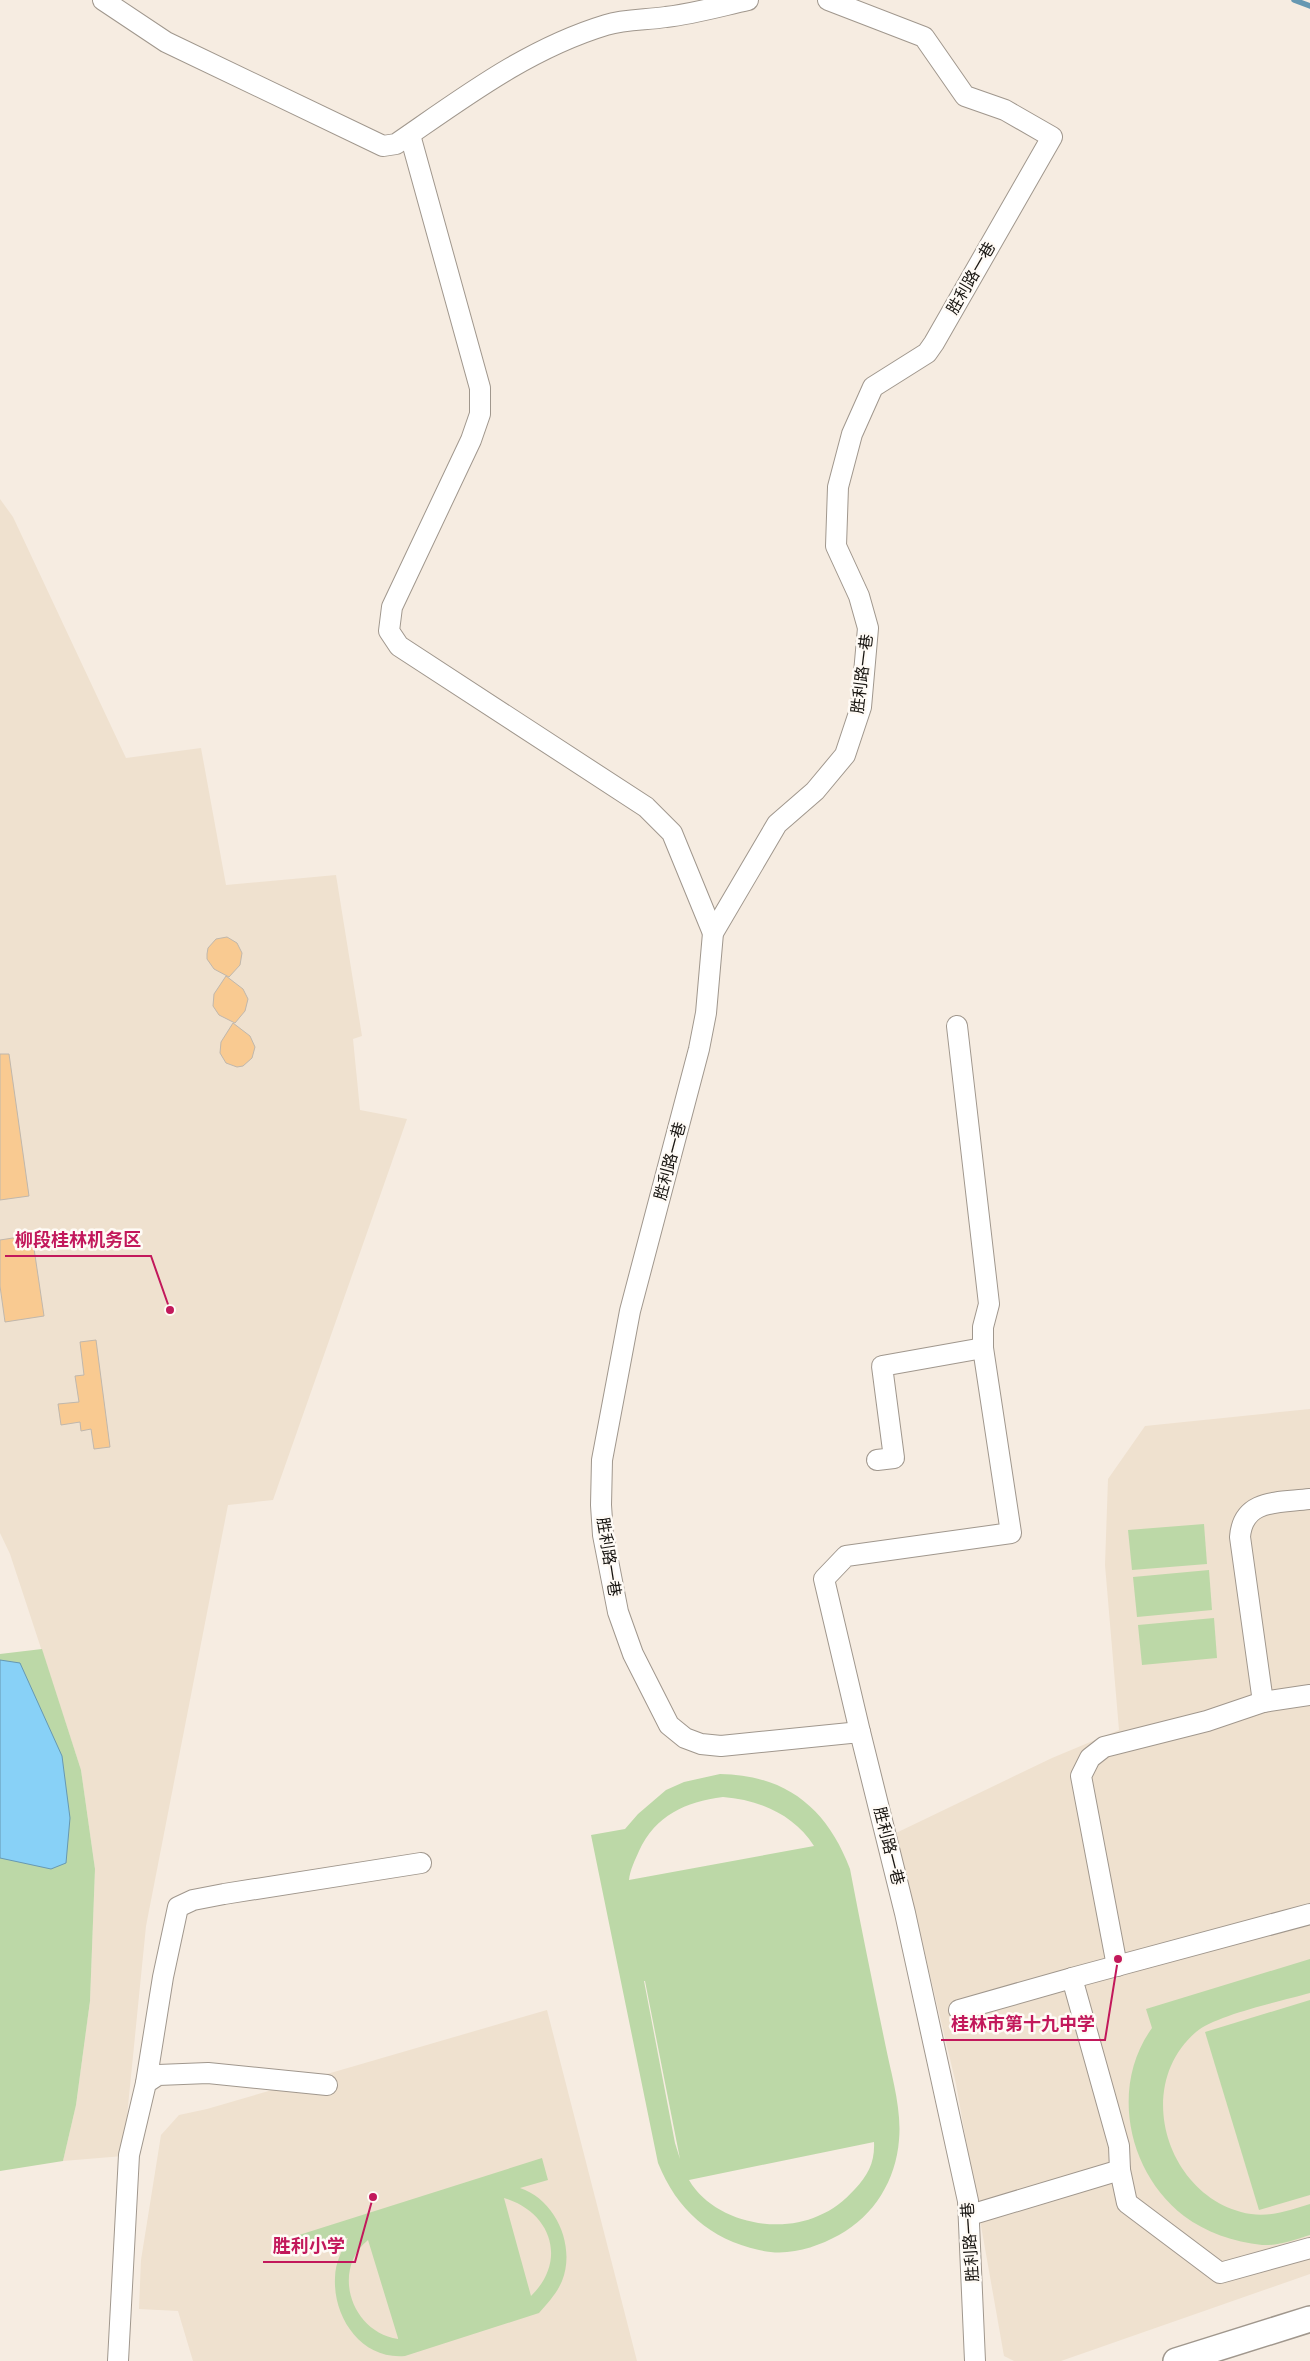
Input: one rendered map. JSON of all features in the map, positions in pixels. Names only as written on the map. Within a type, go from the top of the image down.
[{"type":"main road","points":[[1176,2361],[1310,2319]]},
{"type":"street","points":[[103,0],[166,42],[383,146],[396,144],[498,74],[525,59],[585,32],[608,24],[668,17],[748,0]]},
{"type":"street","name":"胜利路一巷","points":[[828,0],[924,37],[965,96],[1005,110],[1052,137],[934,343],[927,353],[873,387],[852,434],[838,487],[836,546],[859,596],[868,628],[862,707],[845,755],[815,791],[778,824],[713,933],[706,1013],[699,1049],[630,1311],[602,1460],[601,1505],[603,1535],[618,1612],[633,1654],[669,1725],[686,1738],[701,1744],[721,1746],[860,1732],[905,1913],[970,2215],[975,2361]]},
{"type":"street","points":[[410,134],[480,388],[480,414],[471,440],[392,607],[389,631],[399,646],[646,807],[672,833],[713,933]]},
{"type":"street","points":[[860,1732],[824,1579],[846,1556],[1011,1533],[983,1348],[984,1327],[989,1304],[957,1026]]},
{"type":"street","points":[[877,1460],[894,1458],[882,1366],[983,1348]]},
{"type":"street","points":[[1262,1702],[1240,1537],[1241,1524],[1248,1514],[1260,1506],[1310,1499]]},
{"type":"street","points":[[1117,1966],[1081,1776],[1090,1758],[1104,1747],[1207,1721],[1262,1702],[1310,1695]]},
{"type":"street","points":[[118,2361],[129,2155],[146,2084],[163,1977],[178,1907],[193,1900],[224,1894],[421,1863]]},
{"type":"street","points":[[959,2010],[1310,1914]]},
{"type":"street","points":[[1072,1978],[1119,2146],[1120,2170],[1127,2203],[1220,2273],[1310,2248]]},
{"type":"street","points":[[146,2084],[158,2075],[208,2073],[328,2085]]},
{"type":"street","points":[[970,2215],[1120,2170]]},
{"type":"shaded area","points":[[0,499],[13,517],[126,758],[201,748],[226,885],[336,875],[362,1036],[353,1039],[360,1110],[407,1119],[273,1500],[228,1505],[146,1926],[123,2156],[63,2161],[76,2105],[90,2001],[95,1869],[81,1770],[10,1554],[0,1533]]},
{"type":"shaded area","points":[[1310,1409],[1310,2274],[1061,2361],[1014,2361],[1004,2356],[956,2084],[896,1833],[1052,1758],[1119,1730],[1105,1565],[1108,1479],[1145,1426]]},
{"type":"shaded area","points":[[547,2010],[637,2361],[193,2361],[178,2311],[139,2309],[141,2260],[161,2135],[179,2115],[207,2109]]},
{"type":"green space","points":[[1204,1524],[1207,1564],[1132,1570],[1128,1530]]},
{"type":"green space","points":[[1209,1570],[1212,1610],[1137,1617],[1133,1577]]},
{"type":"green space","points":[[1214,1618],[1217,1658],[1142,1665],[1138,1625]]},
{"type":"green space","points":[[42,1649],[81,1770],[95,1869],[90,2001],[76,2105],[63,2161],[0,2171],[0,1654]]},
{"type":"green space","points":[[720,1774],[744,1776],[784,1788],[816,1812],[841,1847],[850,1869],[895,2091],[900,2128],[899,2140],[897,2155],[888,2183],[873,2207],[863,2218],[839,2235],[820,2244],[800,2250],[769,2252],[759,2250],[741,2245],[711,2230],[685,2208],[666,2180],[658,2163],[591,1835],[625,1829],[638,1814],[666,1790],[684,1782]],"holes":[[[723,1797],[750,1802],[775,1811],[797,1826],[814,1846],[629,1880],[639,1851],[654,1828],[663,1819],[673,1812],[696,1802]],[[644,1981],[680,2159],[675,2143]],[[874,2142],[870,2168],[864,2179],[855,2189],[829,2211],[801,2222],[765,2224],[729,2214],[713,2206],[689,2180]]]},
{"type":"green space","points":[[1310,1959],[1310,1993],[1233,2014],[1205,2026],[1196,2032],[1176,2055],[1166,2082],[1163,2111],[1168,2139],[1180,2165],[1199,2188],[1222,2205],[1251,2214],[1273,2214],[1310,2204],[1310,2235],[1274,2245],[1251,2244],[1231,2239],[1192,2222],[1165,2198],[1149,2176],[1138,2152],[1131,2127],[1129,2101],[1131,2076],[1139,2051],[1152,2028],[1146,2009]]},
{"type":"green space","points":[[1310,2000],[1310,2195],[1259,2210],[1205,2032]]},
{"type":"green space","points":[[542,2158],[548,2180],[520,2188],[533,2194],[553,2213],[564,2239],[566,2267],[558,2290],[539,2313],[405,2356],[390,2355],[376,2351],[363,2344],[353,2334],[339,2308],[335,2272],[339,2257],[348,2238],[304,2251],[299,2235]],"holes":[[[504,2198],[520,2205],[533,2214],[543,2226],[549,2239],[551,2253],[549,2267],[542,2282],[531,2296]],[[368,2240],[398,2338],[398,2339],[382,2334],[368,2325],[358,2313],[352,2298],[349,2283],[350,2267],[357,2253]]]},
{"type":"water","points":[[0,1660],[20,1663],[62,1756],[70,1818],[66,1863],[51,1869],[0,1858]]},
{"type":"building","points":[[227,937],[237,943],[242,953],[240,965],[229,977],[214,969],[207,959],[208,948],[216,939]]},
{"type":"building","points":[[226,976],[243,989],[248,999],[245,1011],[235,1023],[219,1015],[213,1006],[214,994]]},
{"type":"building","points":[[233,1023],[250,1036],[255,1047],[252,1058],[243,1066],[237,1067],[226,1063],[220,1053],[221,1042]]},
{"type":"building","points":[[0,1054],[9,1054],[29,1196],[0,1200]]},
{"type":"building","points":[[32,1235],[44,1316],[5,1322],[0,1286],[0,1240]]},
{"type":"building","points":[[96,1340],[110,1447],[94,1449],[91,1429],[81,1431],[80,1422],[61,1425],[58,1404],[79,1402],[75,1376],[84,1375],[80,1342]]},
{"type":"waterway","points":[[1294,0],[1310,6]]},
{"type":"place","name":"柳段桂林机务区","points":[[170,1310]]},
{"type":"place","name":"桂林市第十九中学","points":[[1118,1959]]},
{"type":"place","name":"胜利小学","points":[[373,2197]]}]
